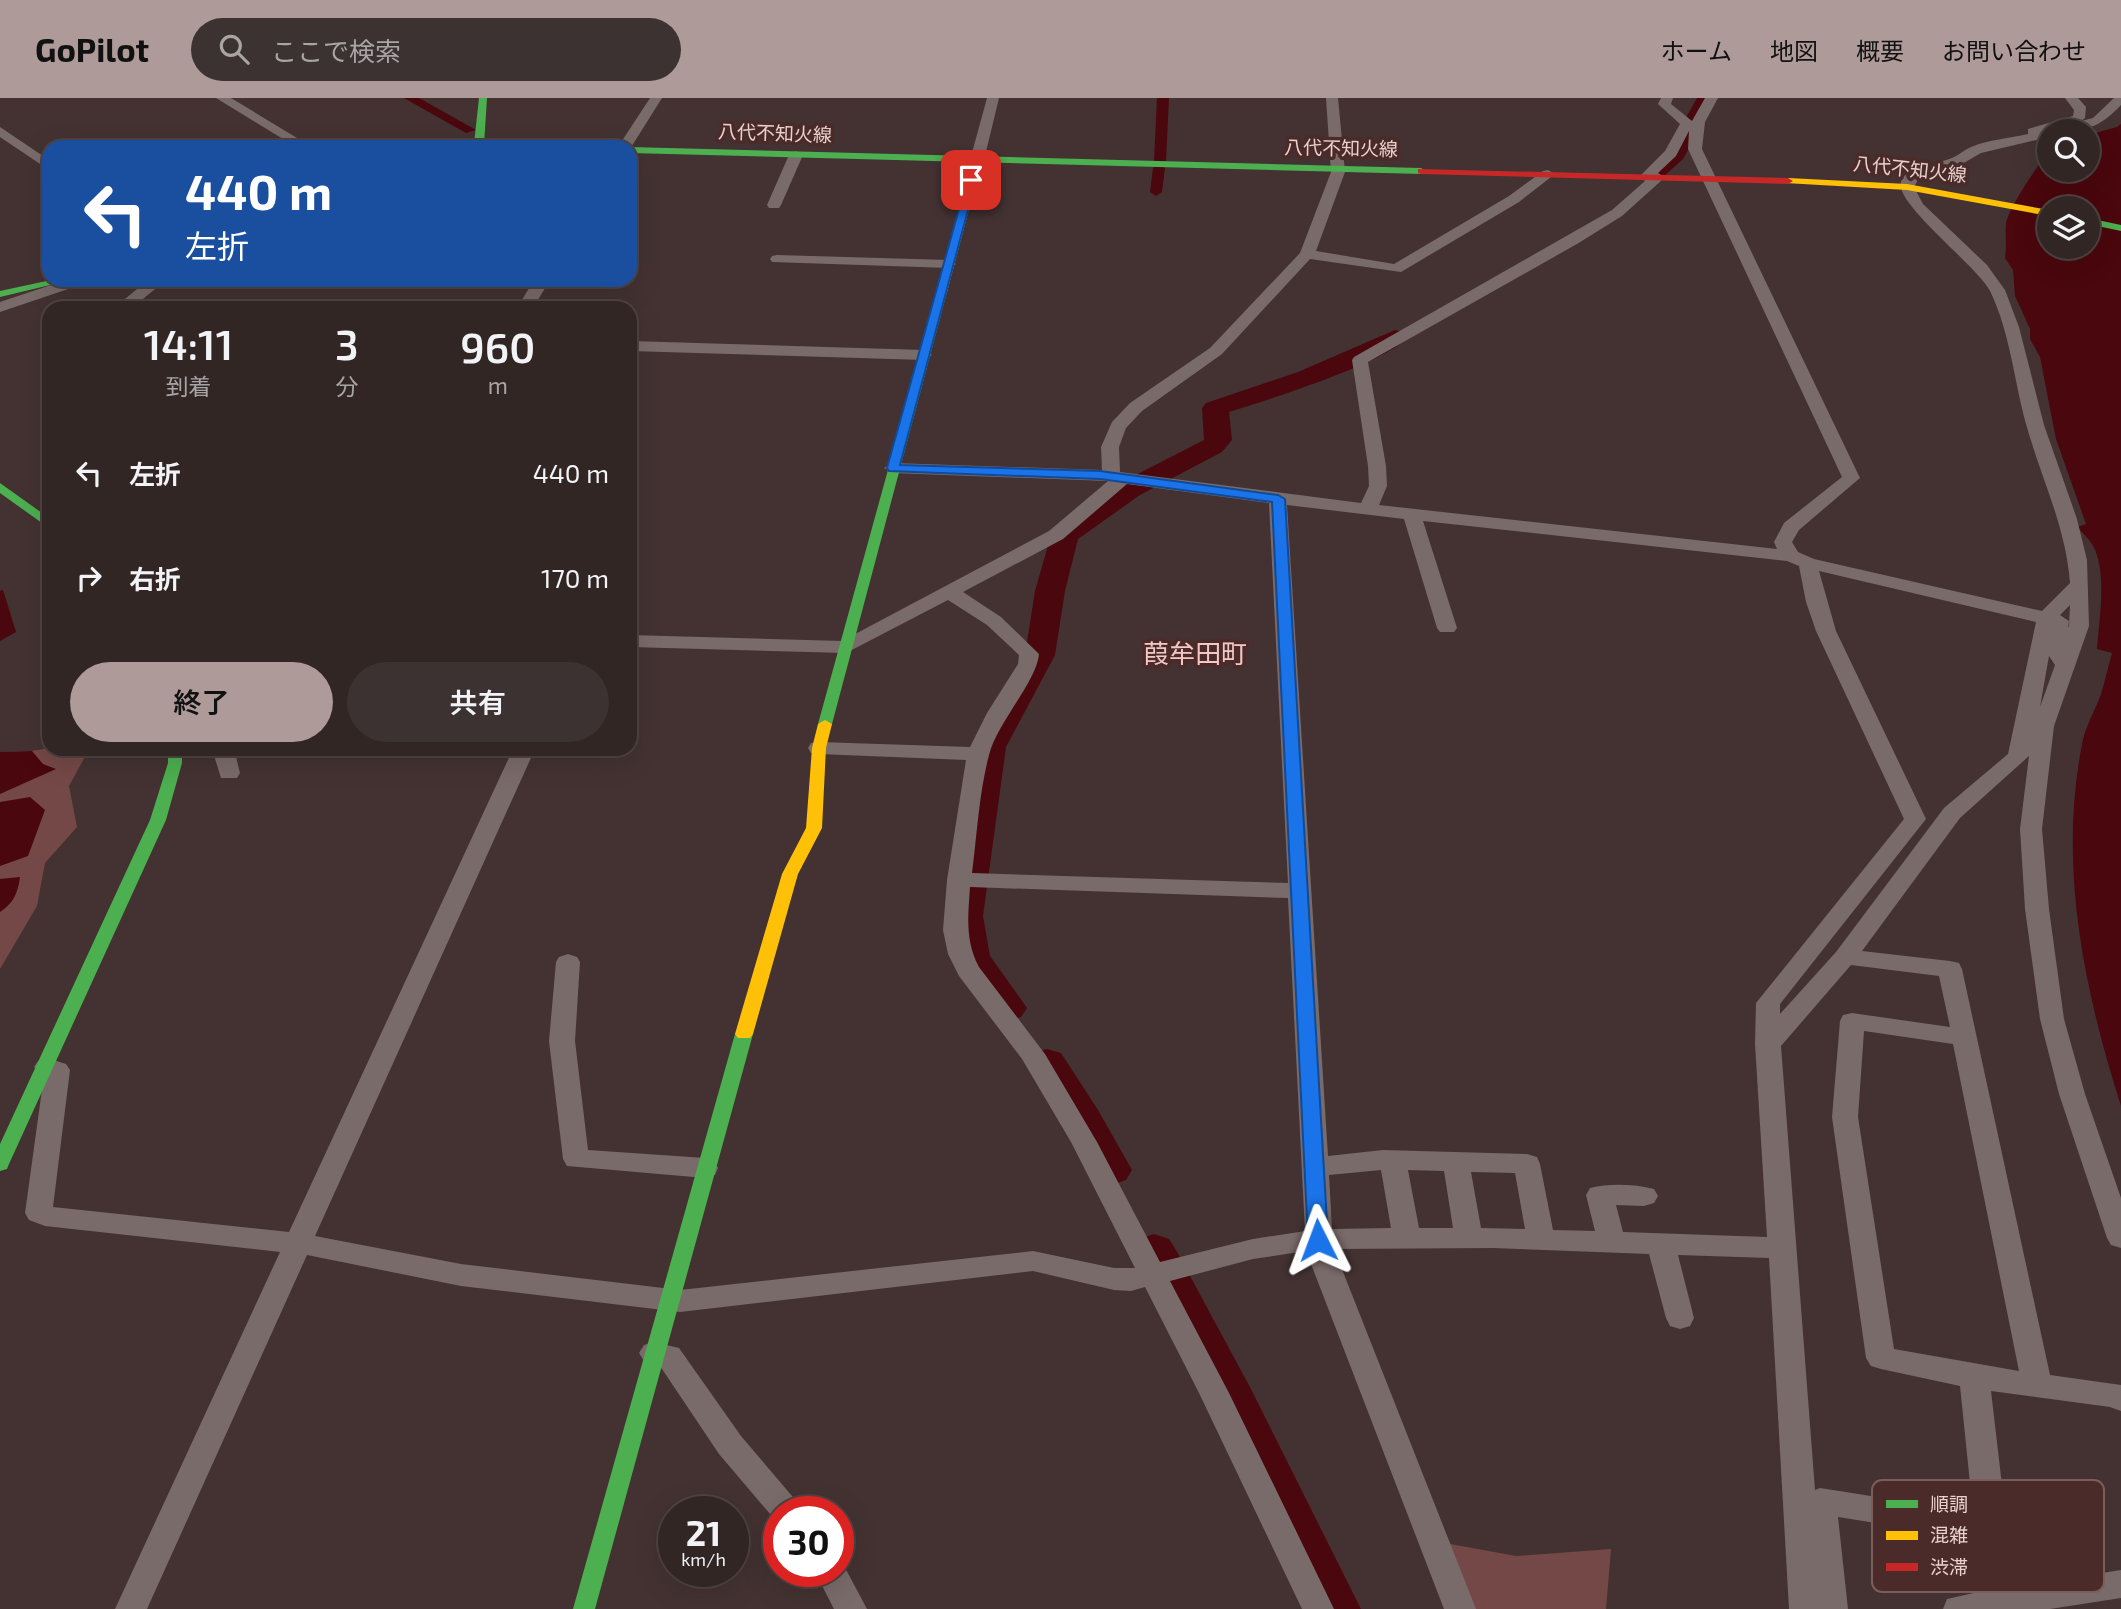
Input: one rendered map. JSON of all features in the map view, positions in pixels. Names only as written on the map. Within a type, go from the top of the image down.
[{"type":"street","points":[[222,98],[293,140]]},
{"type":"street","points":[[480,140],[483,98]]},
{"type":"street","points":[[629,140],[656,98]]},
{"type":"street","points":[[584,1609],[705,1168],[790,874],[814,828],[819,748],[993,98]]},
{"type":"street","points":[[1123,478],[1110,447],[1118,426],[1136,407],[1216,351],[1274,286],[1307,254],[1338,169],[1332,98]]},
{"type":"street","points":[[1368,508],[1378,486],[1377,466],[1360,360],[1617,213],[1671,153],[1687,123],[1666,107],[1664,104],[1667,98]]},
{"type":"street","points":[[1712,98],[1707,102],[1692,140],[1851,478],[1791,527],[1783,542],[1799,559],[1826,631],[1915,819],[1768,1003],[1768,1044],[1805,1609]]},
{"type":"street","points":[[2031,137],[2027,134],[2079,118],[2081,110],[2071,98]]},
{"type":"street","points":[[2100,119],[2121,98]]},
{"type":"street","points":[[0,131],[42,161]]},
{"type":"street","points":[[2037,136],[1976,150],[1957,161],[1923,171],[1908,180],[1916,194],[1982,268],[1997,290],[2007,316],[2035,425],[2068,520],[2080,584],[2079,626],[2043,726],[2031,829],[2037,909],[2052,1019],[2073,1094],[2121,1238]]},
{"type":"street","name":"八代不知火線","points":[[637,150],[1709,178],[1916,194],[2037,211]]},
{"type":"street","points":[[774,205],[796,155]]},
{"type":"street","points":[[1307,254],[1396,269],[1514,199],[1549,174]]},
{"type":"street","points":[[2100,224],[2121,228]]},
{"type":"street","points":[[777,259],[949,264]]},
{"type":"street","points":[[0,294],[42,285]]},
{"type":"street","points":[[0,307],[60,287]]},
{"type":"street","points":[[131,301],[149,287]]},
{"type":"street","points":[[637,346],[924,355]]},
{"type":"street","points":[[893,468],[1123,478],[1278,499],[1799,559],[2059,621],[2057,653],[2066,667]]},
{"type":"street","points":[[637,642],[846,647],[1056,535],[1123,478]]},
{"type":"street","points":[[0,487],[42,515]]},
{"type":"street","points":[[1278,499],[1320,1255],[1460,1609]]},
{"type":"street","points":[[1412,514],[1447,628]]},
{"type":"street","points":[[1768,1044],[1846,957],[1952,813],[2018,756],[2047,617],[2080,584]]},
{"type":"street","points":[[949,592],[994,621],[1030,653],[1028,664],[997,713],[978,754],[959,880],[955,930],[960,954],[968,970],[1037,1062],[1164,1272],[1214,1393],[1318,1609]]},
{"type":"street","points":[[819,748],[978,754]]},
{"type":"street","points":[[0,1164],[47,1067],[158,820],[175,756]]},
{"type":"street","points":[[225,756],[229,773]]},
{"type":"street","points":[[131,1609],[521,756]]},
{"type":"street","points":[[959,880],[1299,891]]},
{"type":"street","points":[[1846,957],[1950,969],[2037,1385]]},
{"type":"street","points":[[568,962],[562,1041],[576,1159],[705,1168]]},
{"type":"street","points":[[1964,1037],[1852,1021],[1844,1117],[1881,1358],[1974,1377],[2119,1396],[2121,1399]]},
{"type":"street","points":[[47,1067],[57,1070],[38,1213],[297,1243],[461,1275],[669,1299],[694,1299],[1033,1261],[1114,1279],[1132,1280],[1253,1249],[1318,1240],[1469,1238],[1782,1248]]},
{"type":"street","points":[[1314,1167],[1393,1160],[1527,1164],[1541,1240]]},
{"type":"street","points":[[1393,1160],[1406,1239]]},
{"type":"street","points":[[1456,1162],[1469,1238]]},
{"type":"street","points":[[1611,1242],[1600,1195],[1644,1196]]},
{"type":"street","points":[[1661,1244],[1680,1318]]},
{"type":"street","points":[[654,1353],[669,1356],[730,1445],[773,1496]]},
{"type":"street","points":[[1974,1377],[1986,1480]]},
{"type":"street","points":[[1832,1609],[1820,1501],[1872,1509]]},
{"type":"street","points":[[839,1587],[851,1609]]},
{"type":"street","points":[[1959,1609],[2006,1605],[2077,1592]]},
{"type":"shaded area","points":[[2121,124],[2121,1106],[2086,972],[2074,882],[2073,836],[2075,790],[2082,744],[2101,694],[2112,653],[2097,649],[2100,567],[2090,542],[2077,527],[2086,524],[2056,439],[2040,357],[2030,339],[2030,329],[2015,296],[2013,270],[2005,258],[2008,217],[2037,168],[2037,182],[2100,182],[2100,132]]},
{"type":"shaded area","points":[[3,590],[16,632],[0,641],[0,591]]},
{"type":"shaded area","points":[[42,749],[42,756],[85,756],[69,786],[77,827],[45,863],[37,906],[0,969],[0,752]]},
{"type":"shaded area","points":[[32,751],[43,764],[56,769],[0,794],[0,752]]},
{"type":"shaded area","points":[[30,797],[45,810],[28,856],[0,866],[0,802]]},
{"type":"shaded area","points":[[20,877],[15,897],[0,912],[0,879]]},
{"type":"shaded area","points":[[1434,1541],[1516,1556],[1611,1549],[1606,1609],[1470,1609]]},
{"type":"waterway","points":[[410,98],[470,130]]},
{"type":"waterway","points":[[1160,161],[1163,98]]},
{"type":"waterway","points":[[1656,173],[1673,159],[1707,98]]},
{"type":"waterway","points":[[1156,192],[1159,168]]},
{"type":"waterway","points":[[1008,1008],[972,957],[965,916],[990,747],[1040,655],[1050,591],[1065,535],[1130,489],[1213,446],[1219,440],[1215,408],[1307,377],[1395,337]]},
{"type":"waterway","points":[[1047,1062],[1084,1120],[1111,1170]]},
{"type":"waterway","points":[[1154,1250],[1228,1389],[1336,1609]]},
{"type":"traffic: fast","points":[[479,140],[483,98]]},
{"type":"traffic: fast","points":[[637,150],[1421,171]]},
{"type":"traffic: fast","points":[[2100,224],[2121,228]]},
{"type":"traffic: fast","points":[[0,294],[42,285]]},
{"type":"traffic: fast","points":[[825,724],[942,292]]},
{"type":"traffic: fast","points":[[0,487],[42,519]]},
{"type":"traffic: fast","points":[[0,1164],[158,820],[175,756]]},
{"type":"traffic: fast","points":[[584,1609],[744,1034]]},
{"type":"traffic: slow","points":[[942,292],[977,160]]},
{"type":"traffic: slow","points":[[1788,181],[1907,187],[2037,211]]},
{"type":"traffic: slow","points":[[744,1034],[790,874],[814,828],[819,748],[825,724]]},
{"type":"traffic: jam","points":[[1421,171],[1788,181]]},
{"type":"district","name":"葭牟田町","points":[[1195,654]]},
{"type":"route","points":[[971,180],[893,468],[1100,475],[1278,499],[1318,1240]]}]
